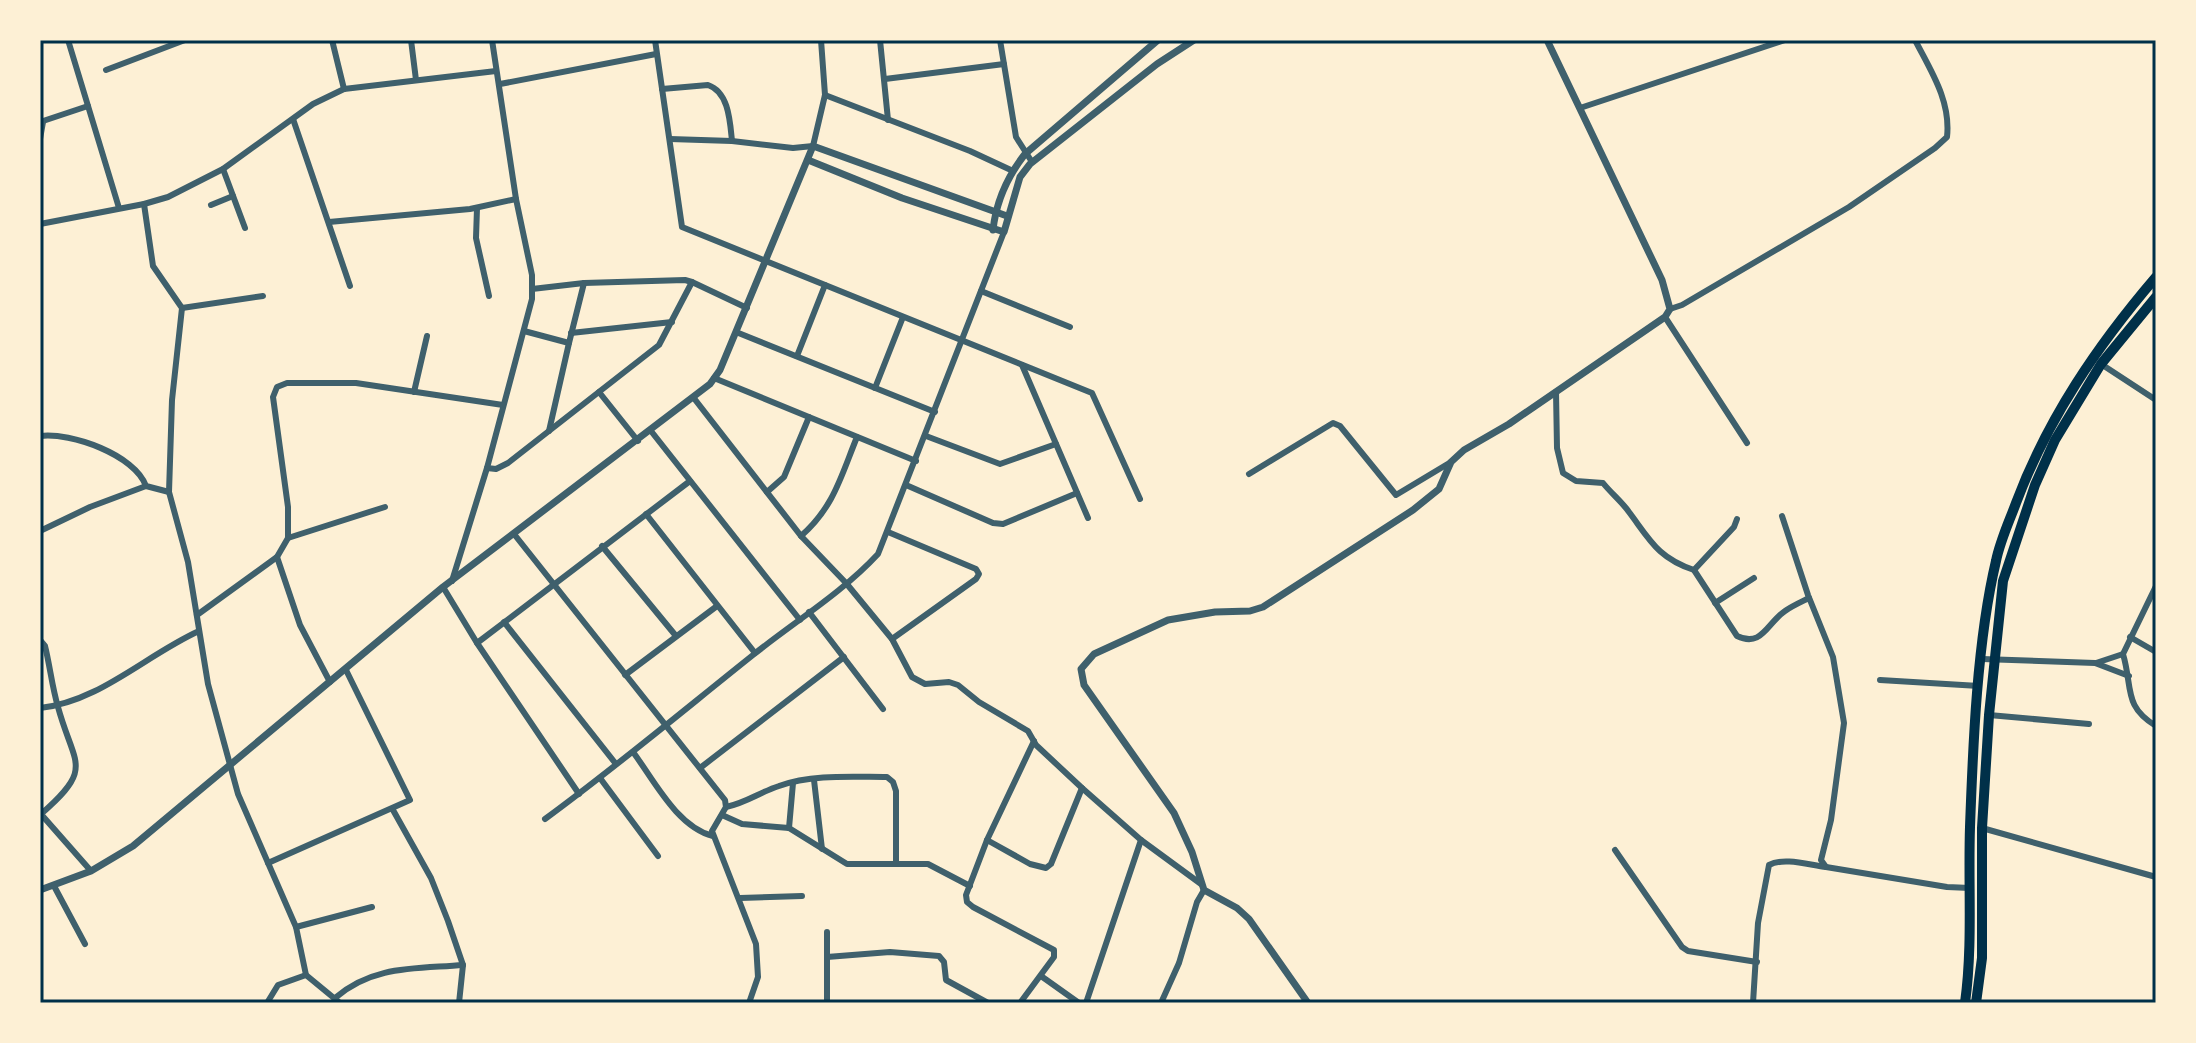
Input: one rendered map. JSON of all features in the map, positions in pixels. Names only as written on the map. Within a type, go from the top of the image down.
[{"type":"highway","points":[[1965,1003],[1969,962],[1970,827],[1979,686],[2003,581],[2035,485],[2055,440],[2077,403],[2087,375],[2156,277]]},
{"type":"highway","points":[[1976,1003],[1982,958],[1982,828],[1989,715],[1987,660],[1992,581],[2003,536],[2024,480],[2066,397],[2151,311],[2156,297]]},
{"type":"highway","points":[[1970,827],[1982,828]]},
{"type":"street","points":[[68,40],[119,208]]},
{"type":"street","points":[[106,70],[185,40]]},
{"type":"street","points":[[332,40],[344,89]]},
{"type":"street","points":[[411,40],[416,80]]},
{"type":"street","points":[[452,581],[487,468],[524,331],[532,289],[492,40]]},
{"type":"street","points":[[655,40],[682,227],[1092,393],[1140,499]]},
{"type":"street","points":[[40,890],[91,871],[133,846],[443,587],[651,431],[714,378],[747,308],[813,146],[825,95],[821,40]]},
{"type":"street","points":[[880,40],[888,120]]},
{"type":"street","points":[[1000,40],[1016,137],[1033,161]]},
{"type":"street","points":[[998,247],[993,230],[995,212],[1013,171],[1026,153],[1158,40]]},
{"type":"street","points":[[545,819],[800,620],[878,554],[1004,232],[1020,177],[1033,161],[1164,58],[1194,40]]},
{"type":"street","points":[[1547,40],[1662,280],[1667,313],[1704,382],[1747,443]]},
{"type":"street","points":[[1580,108],[1785,40]]},
{"type":"street","points":[[1249,474],[1330,423],[1340,426],[1396,495],[1556,392],[1667,313],[1849,207],[1947,137],[1949,122],[1945,100],[1915,40]]},
{"type":"street","points":[[500,84],[656,54]]},
{"type":"street","points":[[885,79],[1004,64]]},
{"type":"street","points":[[40,224],[168,197],[223,169],[313,104],[344,89],[496,71]]},
{"type":"street","points":[[662,89],[708,85],[715,88],[724,100],[732,141]]},
{"type":"street","points":[[825,95],[970,151],[1013,171]]},
{"type":"street","points":[[40,139],[41,122],[88,106]]},
{"type":"street","points":[[293,119],[350,286]]},
{"type":"street","points":[[670,139],[732,141],[793,148],[813,146],[1007,216]]},
{"type":"street","points":[[793,148],[808,160],[902,198],[1004,232]]},
{"type":"street","points":[[223,169],[245,228]]},
{"type":"street","points":[[902,198],[908,182]]},
{"type":"street","points":[[211,205],[233,196]]},
{"type":"street","points":[[329,222],[477,208],[516,199]]},
{"type":"street","points":[[144,204],[153,266],[182,308],[172,400],[169,492],[188,562],[208,684],[238,794],[296,927],[306,975],[338,1000],[362,978],[385,972],[463,965]]},
{"type":"street","points":[[477,208],[476,238],[489,296]]},
{"type":"street","points":[[532,289],[584,283],[692,282],[747,308]]},
{"type":"street","points":[[487,468],[496,469],[508,463],[659,345],[692,282]]},
{"type":"street","points":[[549,431],[584,283]]},
{"type":"street","points":[[797,356],[825,285]]},
{"type":"street","points":[[981,291],[1070,327]]},
{"type":"street","points":[[182,308],[263,296]]},
{"type":"street","points":[[2137,300],[2151,311]]},
{"type":"street","points":[[875,388],[903,317]]},
{"type":"street","points":[[571,333],[672,322]]},
{"type":"street","points":[[524,331],[569,343]]},
{"type":"street","points":[[736,332],[935,412]]},
{"type":"street","points":[[414,392],[427,336]]},
{"type":"street","points":[[2101,364],[2156,400]]},
{"type":"street","points":[[1022,365],[1088,518]]},
{"type":"street","points":[[714,378],[916,461]]},
{"type":"street","points":[[197,615],[277,557],[288,538],[288,507],[273,397],[277,387],[287,383],[356,383],[503,405]]},
{"type":"street","points":[[599,392],[638,441]]},
{"type":"street","points":[[1556,392],[1557,448],[1563,473],[1576,481],[1603,483],[1629,512],[1654,548],[1679,565],[1694,570],[1737,636],[1754,640],[1785,611],[1809,598]]},
{"type":"street","points":[[693,397],[801,536],[846,583],[892,639],[912,677],[919,683],[934,685],[949,682],[958,685],[979,702],[1028,731],[1034,741],[1082,788],[1141,840],[1249,919],[1308,1003]]},
{"type":"street","points":[[767,492],[784,477],[809,417]]},
{"type":"street","points":[[651,431],[800,620]]},
{"type":"street","points":[[40,436],[80,442],[124,459],[146,486]]},
{"type":"street","points":[[926,436],[1000,464],[1056,444]]},
{"type":"street","points":[[801,536],[819,520],[832,501],[857,437]]},
{"type":"street","points":[[1161,1003],[1179,963],[1202,887],[1192,852],[1174,813],[1084,685],[1081,669],[1094,654],[1168,620],[1263,607],[1413,510],[1439,489],[1451,462]]},
{"type":"street","points":[[477,643],[690,481]]},
{"type":"street","points":[[906,485],[993,523],[1003,524],[1077,493]]},
{"type":"street","points":[[40,531],[90,507],[146,486],[169,492]]},
{"type":"street","points":[[288,538],[385,507]]},
{"type":"street","points":[[646,514],[755,653]]},
{"type":"street","points":[[1782,516],[1809,598],[1833,657],[1844,723],[1831,820],[1821,860],[1826,867]]},
{"type":"street","points":[[1694,570],[1734,527],[1737,519]]},
{"type":"street","points":[[888,532],[976,569],[979,574],[892,639]]},
{"type":"street","points":[[514,534],[725,800],[726,807],[714,825],[713,836],[756,944],[758,977],[749,1003]]},
{"type":"street","points":[[602,546],[676,636]]},
{"type":"street","points":[[277,557],[300,625],[330,682]]},
{"type":"street","points":[[1715,603],[1754,578]]},
{"type":"street","points":[[2156,586],[2123,654],[2132,706],[2142,718],[2156,726]]},
{"type":"street","points":[[443,587],[579,794]]},
{"type":"street","points":[[625,675],[717,606]]},
{"type":"street","points":[[809,612],[883,709]]},
{"type":"street","points":[[504,622],[616,764]]},
{"type":"street","points":[[40,708],[58,706],[92,692],[199,631]]},
{"type":"street","points":[[2130,637],[2156,652]]},
{"type":"street","points":[[40,640],[45,646],[58,706],[77,767],[66,792],[40,814],[91,871]]},
{"type":"street","points":[[2095,663],[2123,654]]},
{"type":"street","points":[[700,768],[844,657]]},
{"type":"street","points":[[1987,660],[2095,663],[2129,676]]},
{"type":"street","points":[[268,863],[410,800],[346,670]]},
{"type":"street","points":[[1880,680],[1979,686]]},
{"type":"street","points":[[1989,715],[2089,724]]},
{"type":"street","points":[[1020,1003],[1054,957],[1054,950],[973,907],[967,902],[966,895],[987,840],[1034,741]]},
{"type":"street","points":[[633,752],[680,814],[701,833],[713,836]]},
{"type":"street","points":[[726,807],[753,799],[783,784],[887,777],[896,791],[896,863]]},
{"type":"street","points":[[600,778],[658,856]]},
{"type":"street","points":[[814,780],[822,849]]},
{"type":"street","points":[[789,828],[793,783]]},
{"type":"street","points":[[987,840],[1030,864],[1046,868],[1051,864],[1082,788]]},
{"type":"street","points":[[393,810],[431,878],[463,965],[459,1003]]},
{"type":"street","points":[[722,815],[742,824],[789,828],[847,864],[928,864],[970,886]]},
{"type":"street","points":[[1982,828],[2156,877]]},
{"type":"street","points":[[1086,1003],[1141,840]]},
{"type":"street","points":[[1615,850],[1682,947],[1688,951],[1757,962]]},
{"type":"street","points":[[1753,1003],[1758,923],[1769,865],[1774,862],[1970,888]]},
{"type":"street","points":[[54,886],[85,944]]},
{"type":"street","points":[[740,898],[802,896]]},
{"type":"street","points":[[296,927],[372,907]]},
{"type":"street","points":[[827,932],[827,1003]]},
{"type":"street","points":[[827,957],[890,952],[939,956],[944,962],[946,980],[988,1003]]},
{"type":"street","points":[[267,1003],[278,985],[306,975]]},
{"type":"street","points":[[1041,976],[1079,1003]]}]
